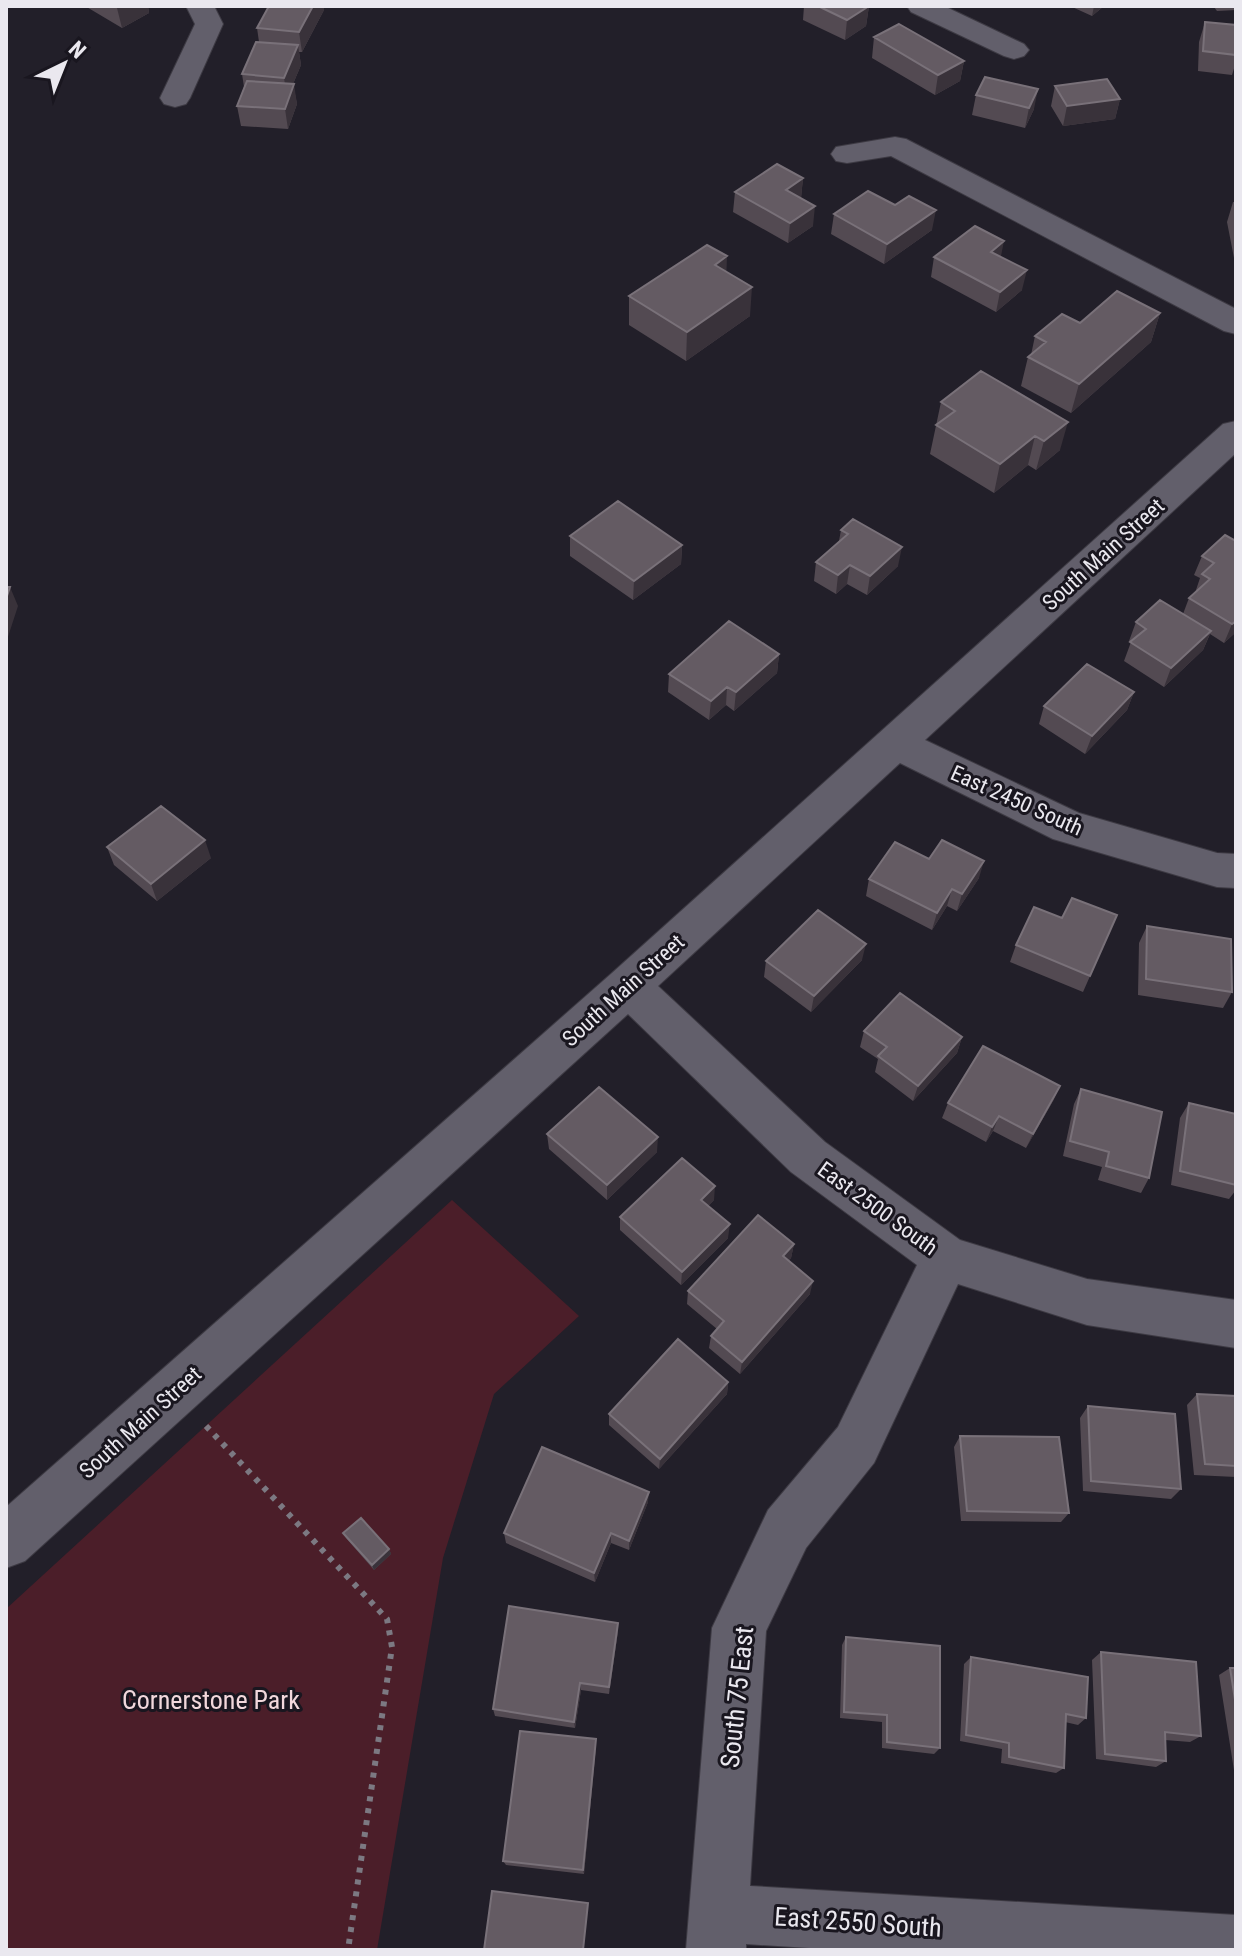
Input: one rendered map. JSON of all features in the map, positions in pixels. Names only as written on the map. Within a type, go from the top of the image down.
[{"type":"street","points":[[175,98],[209,24],[200,6]]},
{"type":"street","points":[[921,6],[1014,50]]},
{"type":"street","points":[[847,154],[895,146],[1236,323]]},
{"type":"street","name":"South Main Street","points":[[6,1542],[628,986],[1236,433]]},
{"type":"street","name":"East 2450 South","points":[[895,743],[1068,827],[1217,870],[1236,871]]},
{"type":"street","name":"East 2500 South","points":[[628,986],[808,1157],[946,1258],[1087,1302],[1236,1324]]},
{"type":"street","name":"South 75 East","points":[[718,1932],[739,1628],[787,1529],[856,1445],[946,1258]]},
{"type":"street","name":"East 2550 South","points":[[718,1932],[1236,1945]]},
{"type":"path","points":[[202,1422],[387,1619],[392,1647],[348,1950]]},
{"type":"green space","name":"Cornerstone Park","points":[[452,1200],[579,1316],[494,1394],[443,1558],[377,1950],[6,1950],[6,1609]]},
{"type":"building","points":[[269,6],[313,6],[299,32],[257,28]]},
{"type":"building","points":[[818,6],[869,6],[847,20]]},
{"type":"building","points":[[1205,22],[1236,25],[1236,55],[1203,51]]},
{"type":"building","points":[[899,24],[964,61],[938,75],[874,37]]},
{"type":"building","points":[[256,42],[298,45],[284,78],[242,74]]},
{"type":"building","points":[[985,77],[1038,89],[1029,108],[976,95]]},
{"type":"building","points":[[1107,79],[1120,99],[1067,106],[1055,86]]},
{"type":"building","points":[[247,81],[294,84],[285,109],[237,106]]},
{"type":"building","points":[[777,164],[803,178],[786,190],[815,206],[790,223],[735,192]]},
{"type":"building","points":[[868,191],[895,205],[909,196],[936,210],[887,244],[834,214]]},
{"type":"building","points":[[975,226],[1004,241],[991,252],[1027,270],[1000,292],[934,257]]},
{"type":"building","points":[[707,245],[727,256],[715,265],[752,287],[687,332],[629,296]]},
{"type":"building","points":[[1117,291],[1160,313],[1079,384],[1028,357],[1046,342],[1035,336],[1062,314],[1080,323]]},
{"type":"building","points":[[981,371],[1068,422],[1044,441],[1035,436],[1000,464],[936,425],[955,411],[941,402]]},
{"type":"building","points":[[618,501],[682,545],[634,581],[570,536]]},
{"type":"building","points":[[853,519],[902,547],[870,576],[850,565],[838,575],[816,562],[848,534],[841,530]]},
{"type":"building","points":[[1225,535],[1236,541],[1236,621],[1232,624],[1189,598],[1210,579],[1202,574],[1214,563],[1202,556]]},
{"type":"building","points":[[1160,600],[1211,631],[1171,668],[1130,642],[1146,629],[1136,622]]},
{"type":"building","points":[[729,621],[779,654],[736,692],[727,687],[711,701],[669,674]]},
{"type":"building","points":[[1087,664],[1134,692],[1092,736],[1044,706]]},
{"type":"building","points":[[161,806],[205,840],[151,884],[107,847]]},
{"type":"building","points":[[942,840],[984,861],[962,894],[952,889],[937,913],[869,879],[895,842],[929,859]]},
{"type":"building","points":[[1072,898],[1117,915],[1090,976],[1016,945],[1034,907],[1062,918]]},
{"type":"building","points":[[818,910],[866,944],[814,996],[766,961]]},
{"type":"building","points":[[1147,926],[1231,939],[1232,992],[1146,979]]},
{"type":"building","points":[[900,993],[962,1037],[918,1086],[878,1056],[887,1047],[864,1031]]},
{"type":"building","points":[[983,1046],[1060,1086],[1033,1134],[999,1116],[992,1127],[948,1103]]},
{"type":"building","points":[[599,1087],[658,1137],[607,1185],[547,1134]]},
{"type":"building","points":[[1081,1089],[1162,1112],[1149,1178],[1106,1166],[1109,1152],[1070,1141]]},
{"type":"building","points":[[1189,1103],[1236,1114],[1236,1185],[1180,1171]]},
{"type":"building","points":[[682,1158],[715,1186],[701,1200],[730,1224],[682,1272],[620,1217]]},
{"type":"building","points":[[758,1215],[794,1244],[783,1256],[813,1281],[742,1362],[711,1336],[724,1321],[688,1291]]},
{"type":"building","points":[[678,1339],[728,1382],[660,1459],[609,1414]]},
{"type":"building","points":[[1197,1394],[1236,1396],[1236,1466],[1205,1464]]},
{"type":"building","points":[[1088,1406],[1175,1414],[1181,1489],[1091,1481]]},
{"type":"building","points":[[960,1436],[1059,1437],[1069,1513],[967,1511]]},
{"type":"building","points":[[542,1447],[649,1492],[629,1541],[611,1533],[594,1573],[504,1533]]},
{"type":"building","points":[[361,1518],[389,1549],[372,1565],[343,1533]]},
{"type":"building","points":[[509,1606],[618,1623],[609,1687],[580,1683],[574,1722],[493,1709]]},
{"type":"building","points":[[846,1637],[940,1646],[940,1748],[887,1742],[887,1715],[844,1712]]},
{"type":"building","points":[[1101,1652],[1196,1662],[1201,1736],[1165,1732],[1166,1761],[1105,1754]]},
{"type":"building","points":[[971,1657],[1088,1677],[1086,1718],[1066,1714],[1064,1768],[1009,1757],[1009,1743],[966,1735]]},
{"type":"building","points":[[1230,1668],[1236,1668],[1236,1706]]},
{"type":"building","points":[[520,1731],[596,1739],[583,1870],[503,1861]]},
{"type":"building","points":[[492,1891],[588,1903],[583,1950],[484,1950]]}]
